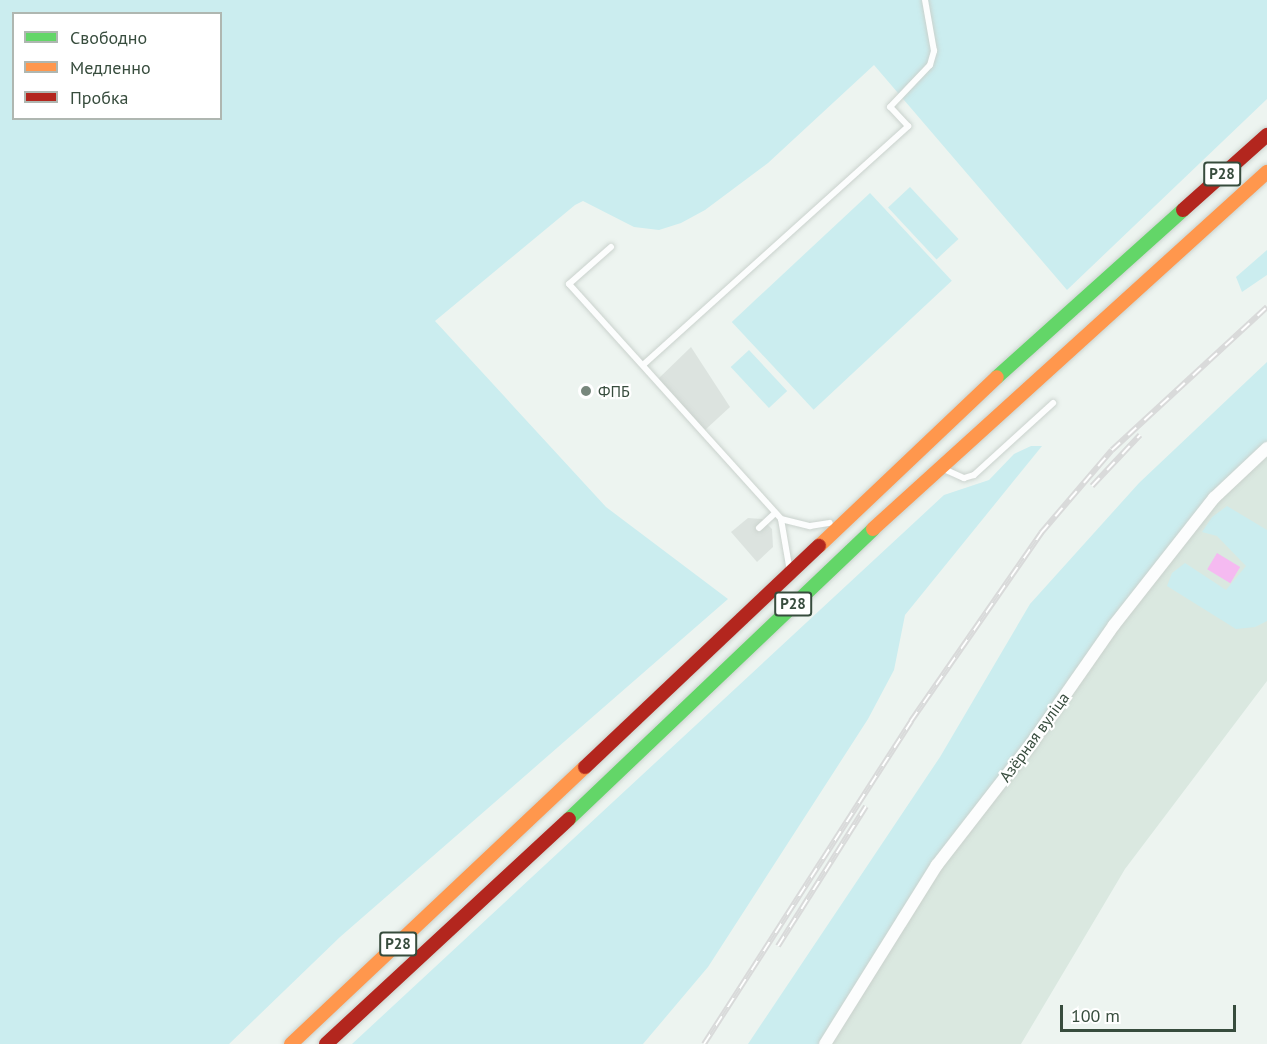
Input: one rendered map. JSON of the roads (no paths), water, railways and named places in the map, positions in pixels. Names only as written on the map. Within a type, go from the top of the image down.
[{"type":"highway","name":"Р28","points":[[291,1044],[846,520],[1176,213],[1267,135]]},
{"type":"highway","name":"Р28","points":[[326,1044],[939,468],[1267,172]]},
{"type":"street","name":"Азёрная вуліца","points":[[825,1044],[938,865],[1030,744],[1114,625],[1214,498],[1267,448]]},
{"type":"lane","points":[[643,365],[908,126],[890,107],[930,65],[934,51],[925,0]]},
{"type":"lane","points":[[610,247],[569,284],[781,519],[789,549],[789,574]]},
{"type":"lane","points":[[939,468],[969,478],[1053,403]]},
{"type":"lane","points":[[759,528],[775,513]]},
{"type":"lane","points":[[781,519],[810,526],[846,520]]},
{"type":"railway","points":[[704,1044],[911,721],[1041,533],[1112,450],[1267,307]]},
{"type":"railway","points":[[1092,486],[1140,435]]},
{"type":"railway","points":[[778,946],[866,806]]},
{"type":"place","name":"ФПБ","points":[[586,391]]}]
